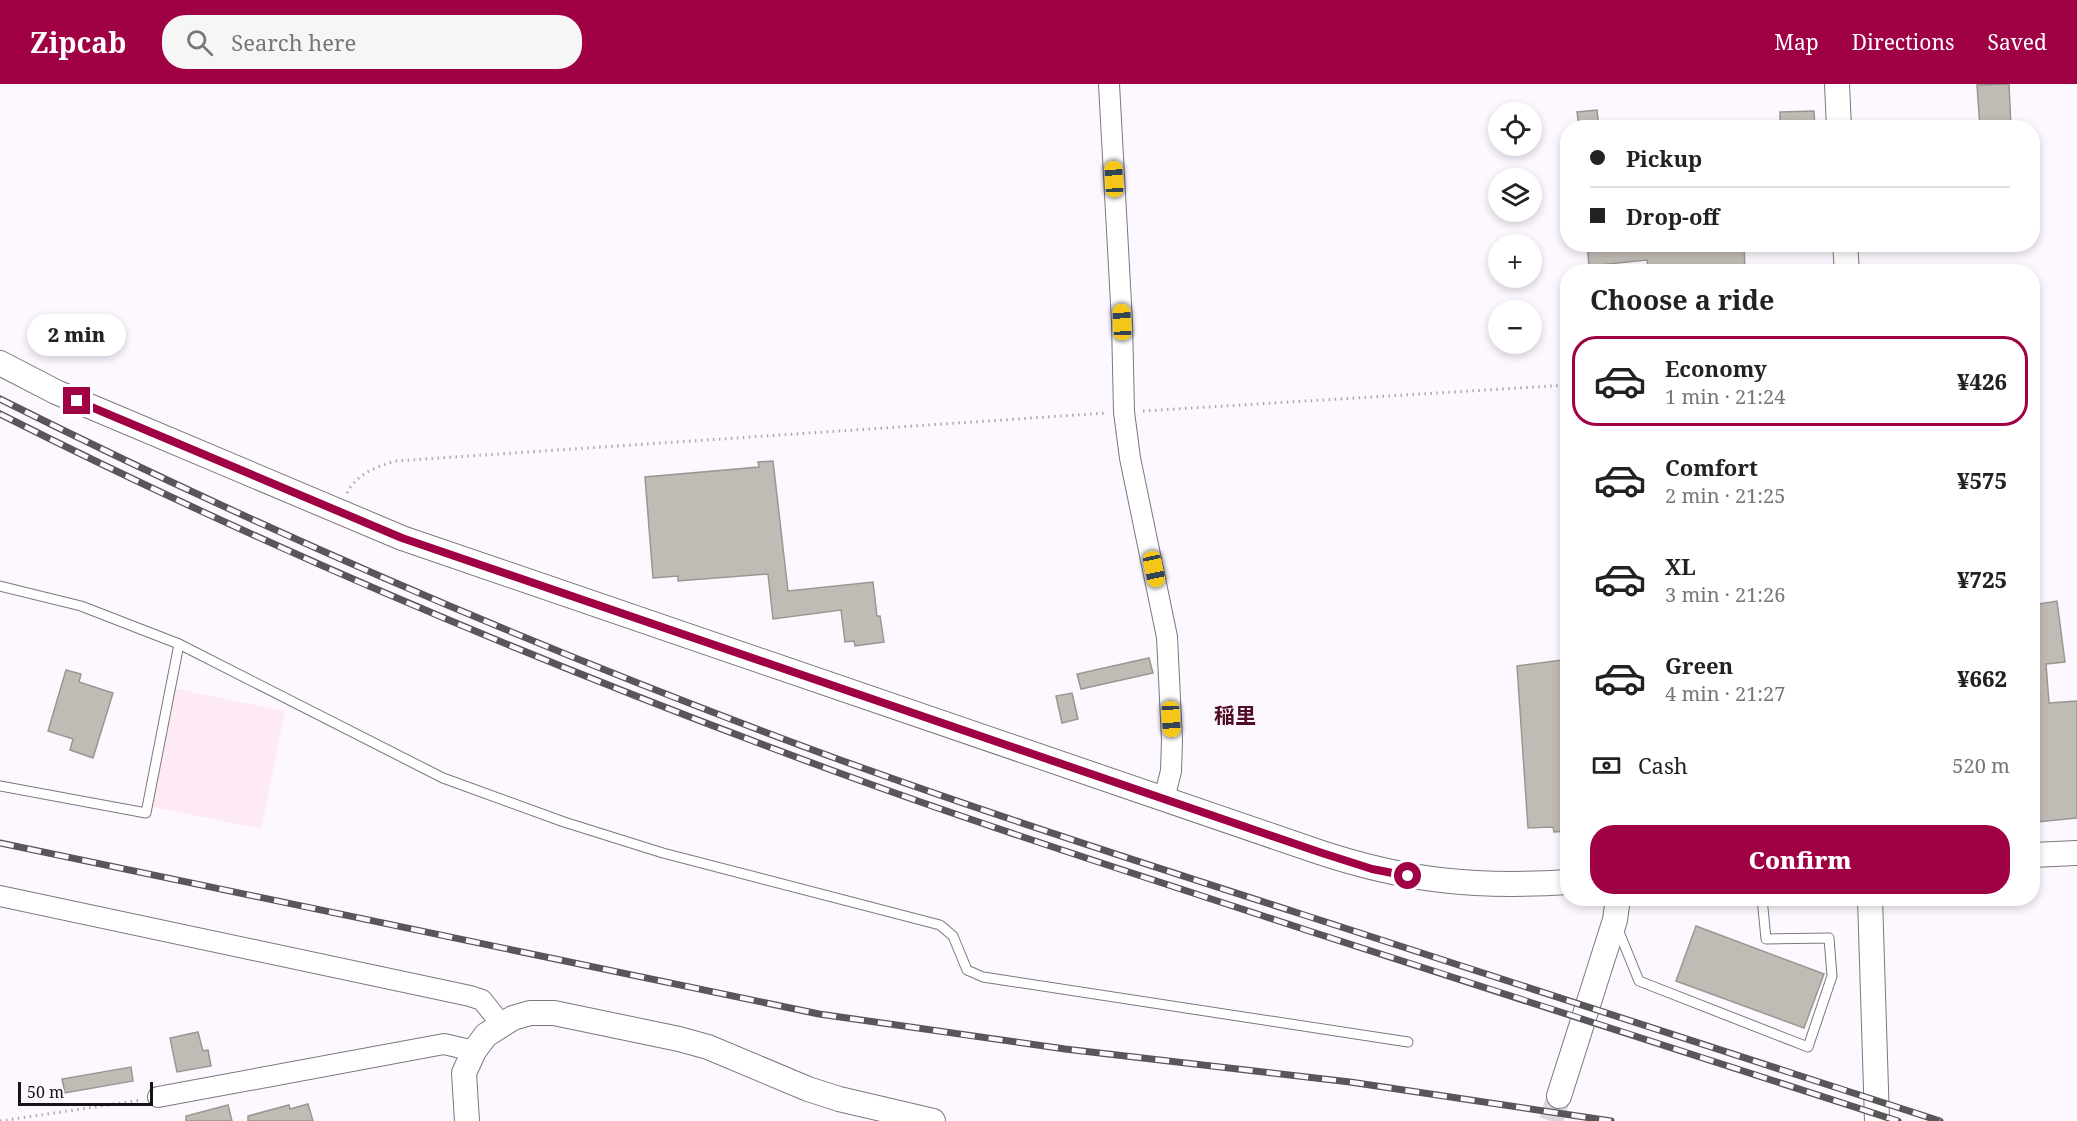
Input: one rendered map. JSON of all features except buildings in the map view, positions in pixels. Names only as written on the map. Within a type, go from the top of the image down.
[{"type":"street","points":[[1109,84],[1122,322],[1124,412],[1130,458],[1167,637],[1172,740],[1171,771],[1164,799]]},
{"type":"street","points":[[1837,84],[1839,120]]},
{"type":"street","points":[[0,363],[56,392],[402,538],[1164,799],[1384,872],[1469,884],[1506,886],[1560,883]]},
{"type":"street","points":[[2040,855],[2077,853]]},
{"type":"street","points":[[0,896],[459,993],[482,1000],[502,1025]]},
{"type":"street","points":[[1869,906],[1877,1121]]},
{"type":"street","points":[[1559,1096],[1617,909]]},
{"type":"street","points":[[466,1121],[464,1073],[474,1050],[486,1035],[513,1018],[530,1013],[554,1013],[679,1038],[708,1047],[808,1089],[933,1121]]},
{"type":"street","points":[[158,1097],[444,1044],[474,1050]]},
{"type":"lane","points":[[0,586],[81,606],[179,644],[433,773],[564,822],[663,853],[940,925],[952,936],[968,970],[983,977],[1408,1042]]},
{"type":"lane","points":[[0,786],[146,813],[179,644]]},
{"type":"lane","points":[[1617,909],[1639,981],[1808,1047],[1832,976],[1829,938],[1766,939],[1763,906]]},
{"type":"path","points":[[337,511],[354,481],[370,470],[395,461],[1560,385]]},
{"type":"path","points":[[0,1121],[158,1097]]},
{"type":"shaded area","points":[[172,688],[285,711],[261,829],[148,806]]},
{"type":"tunnel","points":[[1551,1121],[1559,1096]]},
{"type":"railway","points":[[0,399],[204,497],[411,590],[621,676],[832,757],[1078,842],[1940,1121]]},
{"type":"railway","points":[[0,414],[201,511],[303,557],[510,645],[718,728],[943,810],[1125,871],[1898,1121]]},
{"type":"railway","points":[[0,843],[819,1014],[1065,1049],[1350,1082],[1611,1121]]},
{"type":"district","name":"稲里","points":[[1235,716]]},
{"type":"route","points":[[77,401],[402,538],[1360,866],[1408,876]]}]
